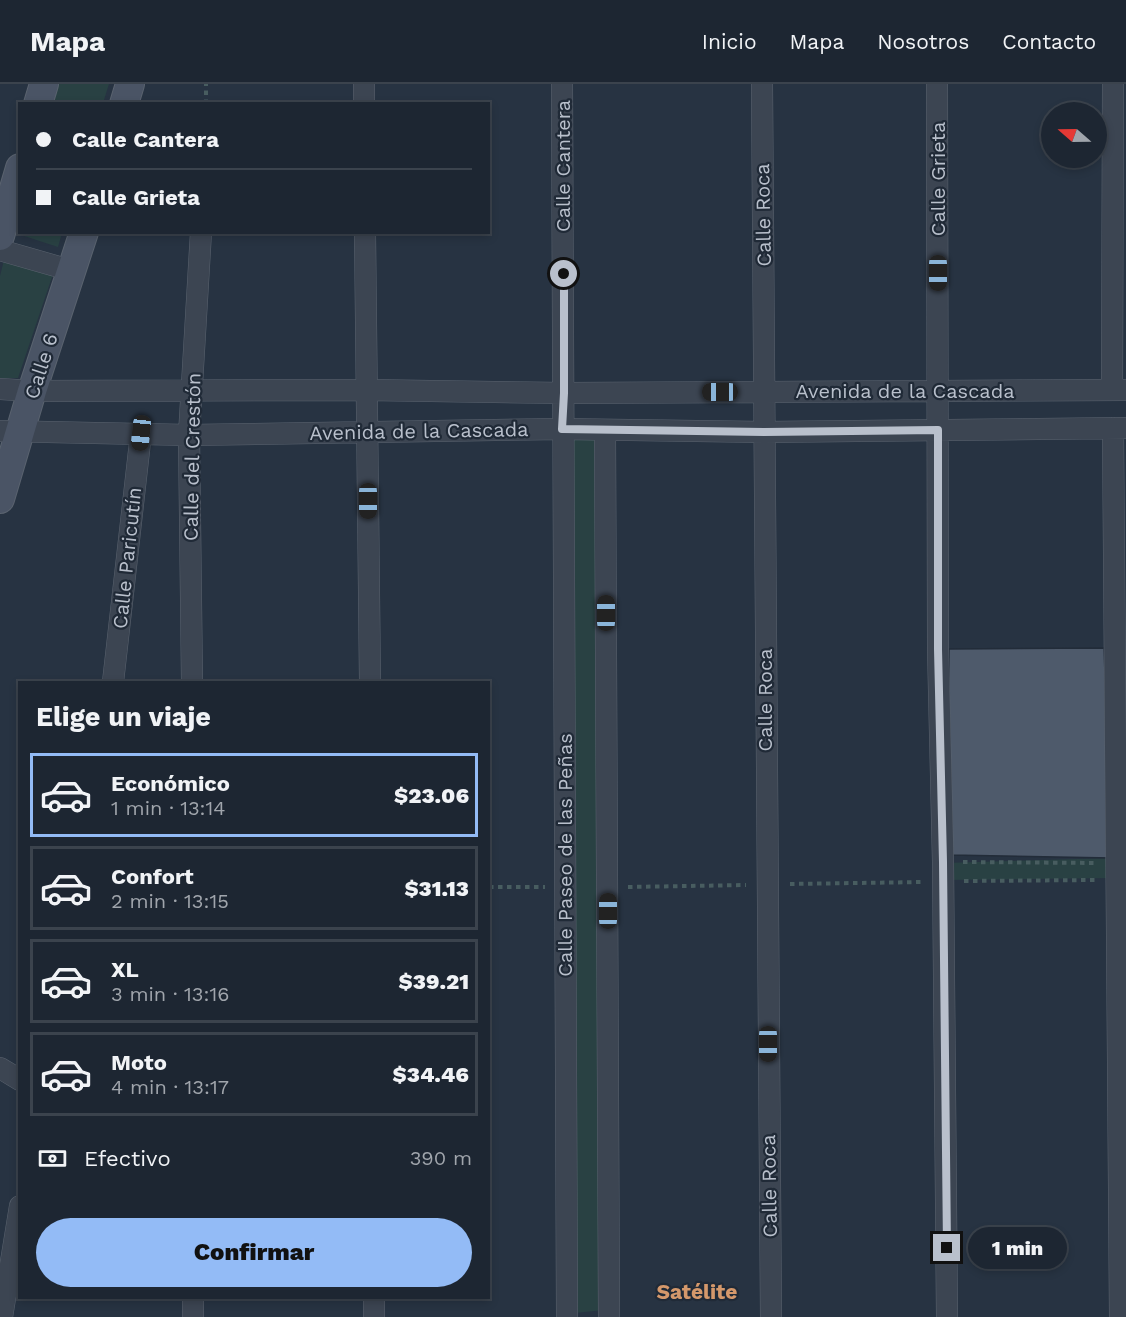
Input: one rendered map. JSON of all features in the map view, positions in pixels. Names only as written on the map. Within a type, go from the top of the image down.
[{"type":"main road","points":[[39,102],[44,84]]},
{"type":"main road","points":[[125,102],[130,84]]},
{"type":"main road","points":[[4,246],[18,178]]},
{"type":"main road","name":"Calle 6","points":[[0,499],[10,432],[12,390],[64,268],[83,234]]},
{"type":"street","points":[[364,84],[364,102]]},
{"type":"street","name":"Calle Cantera","points":[[562,84],[564,393]]},
{"type":"street","name":"Calle Roca","points":[[762,84],[771,1317]]},
{"type":"street","name":"Calle Grieta","points":[[938,84],[938,649],[943,872],[947,1317]]},
{"type":"street","points":[[1113,84],[1119,390]]},
{"type":"street","name":"Calle del Crestón","points":[[192,681],[189,435],[201,234]]},
{"type":"street","points":[[365,234],[370,681]]},
{"type":"street","points":[[4,246],[64,268]]},
{"type":"street","name":"Avenida de la Cascada","points":[[12,390],[367,390],[564,393],[1119,390]]},
{"type":"street","name":"Calle Paseo de las Peñas","points":[[564,393],[562,429],[567,1317]]},
{"type":"street","points":[[1119,428],[1116,871],[1120,1317]]},
{"type":"street","name":"Avenida de la Cascada","points":[[10,432],[189,435],[562,429],[764,432],[1119,428]]},
{"type":"street","points":[[605,430],[609,1317]]},
{"type":"street","name":"Calle Paricutín","points":[[113,681],[141,433]]},
{"type":"street","points":[[0,1068],[18,1079]]},
{"type":"street","points":[[2,1317],[18,1218]]},
{"type":"street","points":[[193,1299],[193,1317]]},
{"type":"street","points":[[374,1299],[374,1317]]},
{"type":"path","points":[[206,84],[206,102]]},
{"type":"path","points":[[943,872],[1116,871]]},
{"type":"path","points":[[608,887],[767,885],[943,872],[1116,871]]},
{"type":"path","points":[[490,886],[565,887]]},
{"type":"green space","points":[[58,84],[109,84],[103,102],[53,102]]},
{"type":"green space","points":[[18,212],[18,234],[12,232]]},
{"type":"green space","points":[[18,234],[62,234],[58,247]]},
{"type":"green space","points":[[4,260],[53,274],[18,378],[0,378],[0,276]]},
{"type":"green space","points":[[596,431],[604,1310],[575,1313],[568,432]]},
{"type":"green space","points":[[1112,858],[1113,878],[946,880],[945,863]]},
{"type":"building","points":[[1104,648],[1112,858],[950,855],[949,649]]},
{"type":"district","name":"Satélite","points":[[697,1292]]},
{"type":"route","points":[[564,274],[562,429],[764,432],[938,430],[938,649],[947,1248]]}]
